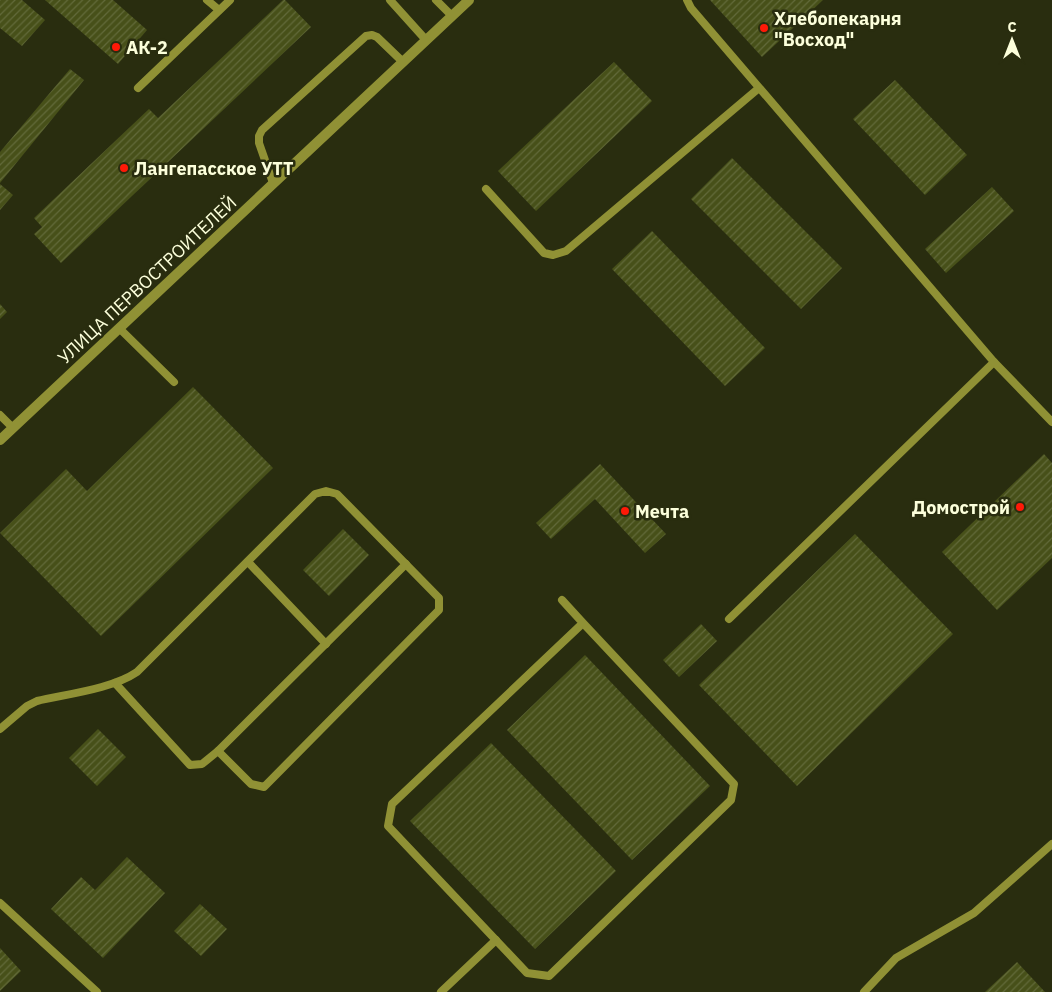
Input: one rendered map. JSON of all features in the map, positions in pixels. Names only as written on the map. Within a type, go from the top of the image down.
[{"type":"street","name":"УЛИЦА ПЕРВОСТРОИТЕЛЕЙ","points":[[0,440],[469,0]]},
{"type":"lane","points":[[207,0],[219,10]]},
{"type":"lane","points":[[138,88],[230,0]]},
{"type":"lane","points":[[390,0],[426,40]]},
{"type":"lane","points":[[436,0],[452,16]]},
{"type":"lane","points":[[686,0],[994,362],[1052,422]]},
{"type":"lane","points":[[273,183],[258,143],[258,136],[269,124],[366,36],[372,35],[377,37],[403,62]]},
{"type":"lane","points":[[486,189],[544,252],[553,256],[566,251],[759,88]]},
{"type":"lane","points":[[119,328],[174,382]]},
{"type":"lane","points":[[730,619],[994,362]]},
{"type":"lane","points":[[0,415],[13,428]]},
{"type":"lane","points":[[0,730],[27,706],[37,701],[115,683],[137,672],[315,494],[326,491],[337,494],[438,598],[439,610],[264,787],[251,784],[218,751]]},
{"type":"lane","points":[[248,562],[326,644]]},
{"type":"lane","points":[[115,683],[190,765],[202,764],[218,751],[406,564]]},
{"type":"lane","points":[[562,600],[734,784],[731,800],[549,976],[527,973],[388,826],[392,804],[583,623]]},
{"type":"lane","points":[[864,992],[896,958],[974,913],[1052,844]]},
{"type":"lane","points":[[0,903],[97,992]]},
{"type":"lane","points":[[441,992],[496,940]]},
{"type":"building","points":[[0,0],[22,0],[45,20],[22,46],[0,28]]},
{"type":"building","name":"АК-2","points":[[45,0],[113,0],[147,30],[118,64]]},
{"type":"building","name":"Лангепасское УТТ","points":[[283,0],[311,27],[61,263],[34,234],[42,227],[34,218],[149,109],[158,118]]},
{"type":"building","name":"Хлебопекарня \"Восход\"","points":[[710,0],[823,0],[762,57]]},
{"type":"building","points":[[614,62],[652,101],[536,211],[498,171]]},
{"type":"building","points":[[70,69],[84,80],[0,183],[0,152]]},
{"type":"building","points":[[895,80],[967,155],[925,195],[853,119]]},
{"type":"building","points":[[732,158],[842,268],[801,309],[691,199]]},
{"type":"building","points":[[0,184],[13,195],[0,210]]},
{"type":"building","points":[[992,187],[1014,211],[946,273],[925,249]]},
{"type":"building","points":[[652,231],[765,348],[725,386],[612,269]]},
{"type":"building","points":[[0,304],[7,312],[0,319]]},
{"type":"building","points":[[193,387],[273,468],[101,636],[0,533],[66,469],[87,491]]},
{"type":"building","name":"Домострой","points":[[1044,454],[1052,463],[1052,558],[997,610],[942,552]]},
{"type":"building","name":"Мечта","points":[[600,464],[666,534],[645,553],[595,499],[551,539],[536,523]]},
{"type":"building","points":[[343,529],[369,555],[329,596],[303,570]]},
{"type":"building","points":[[855,534],[953,634],[797,786],[699,685]]},
{"type":"building","points":[[701,624],[717,641],[679,677],[663,660]]},
{"type":"building","points":[[585,655],[710,786],[632,860],[507,730]]},
{"type":"building","points":[[98,729],[126,757],[97,786],[69,758]]},
{"type":"building","points":[[491,743],[616,871],[535,949],[410,821]]},
{"type":"building","points":[[127,857],[165,893],[103,958],[51,909],[81,877],[95,890]]},
{"type":"building","points":[[200,904],[227,929],[201,956],[174,931]]},
{"type":"building","points":[[0,948],[21,971],[0,991]]},
{"type":"building","points":[[1017,962],[1045,992],[985,992]]},
{"type":"place","name":"Хлебопекарня \"Восход\"","points":[[764,28]]},
{"type":"place","name":"АК-2","points":[[116,47]]},
{"type":"place","name":"Лангепасское УТТ","points":[[124,168]]},
{"type":"place","name":"Домострой","points":[[1020,507]]},
{"type":"place","name":"Мечта","points":[[625,511]]}]
